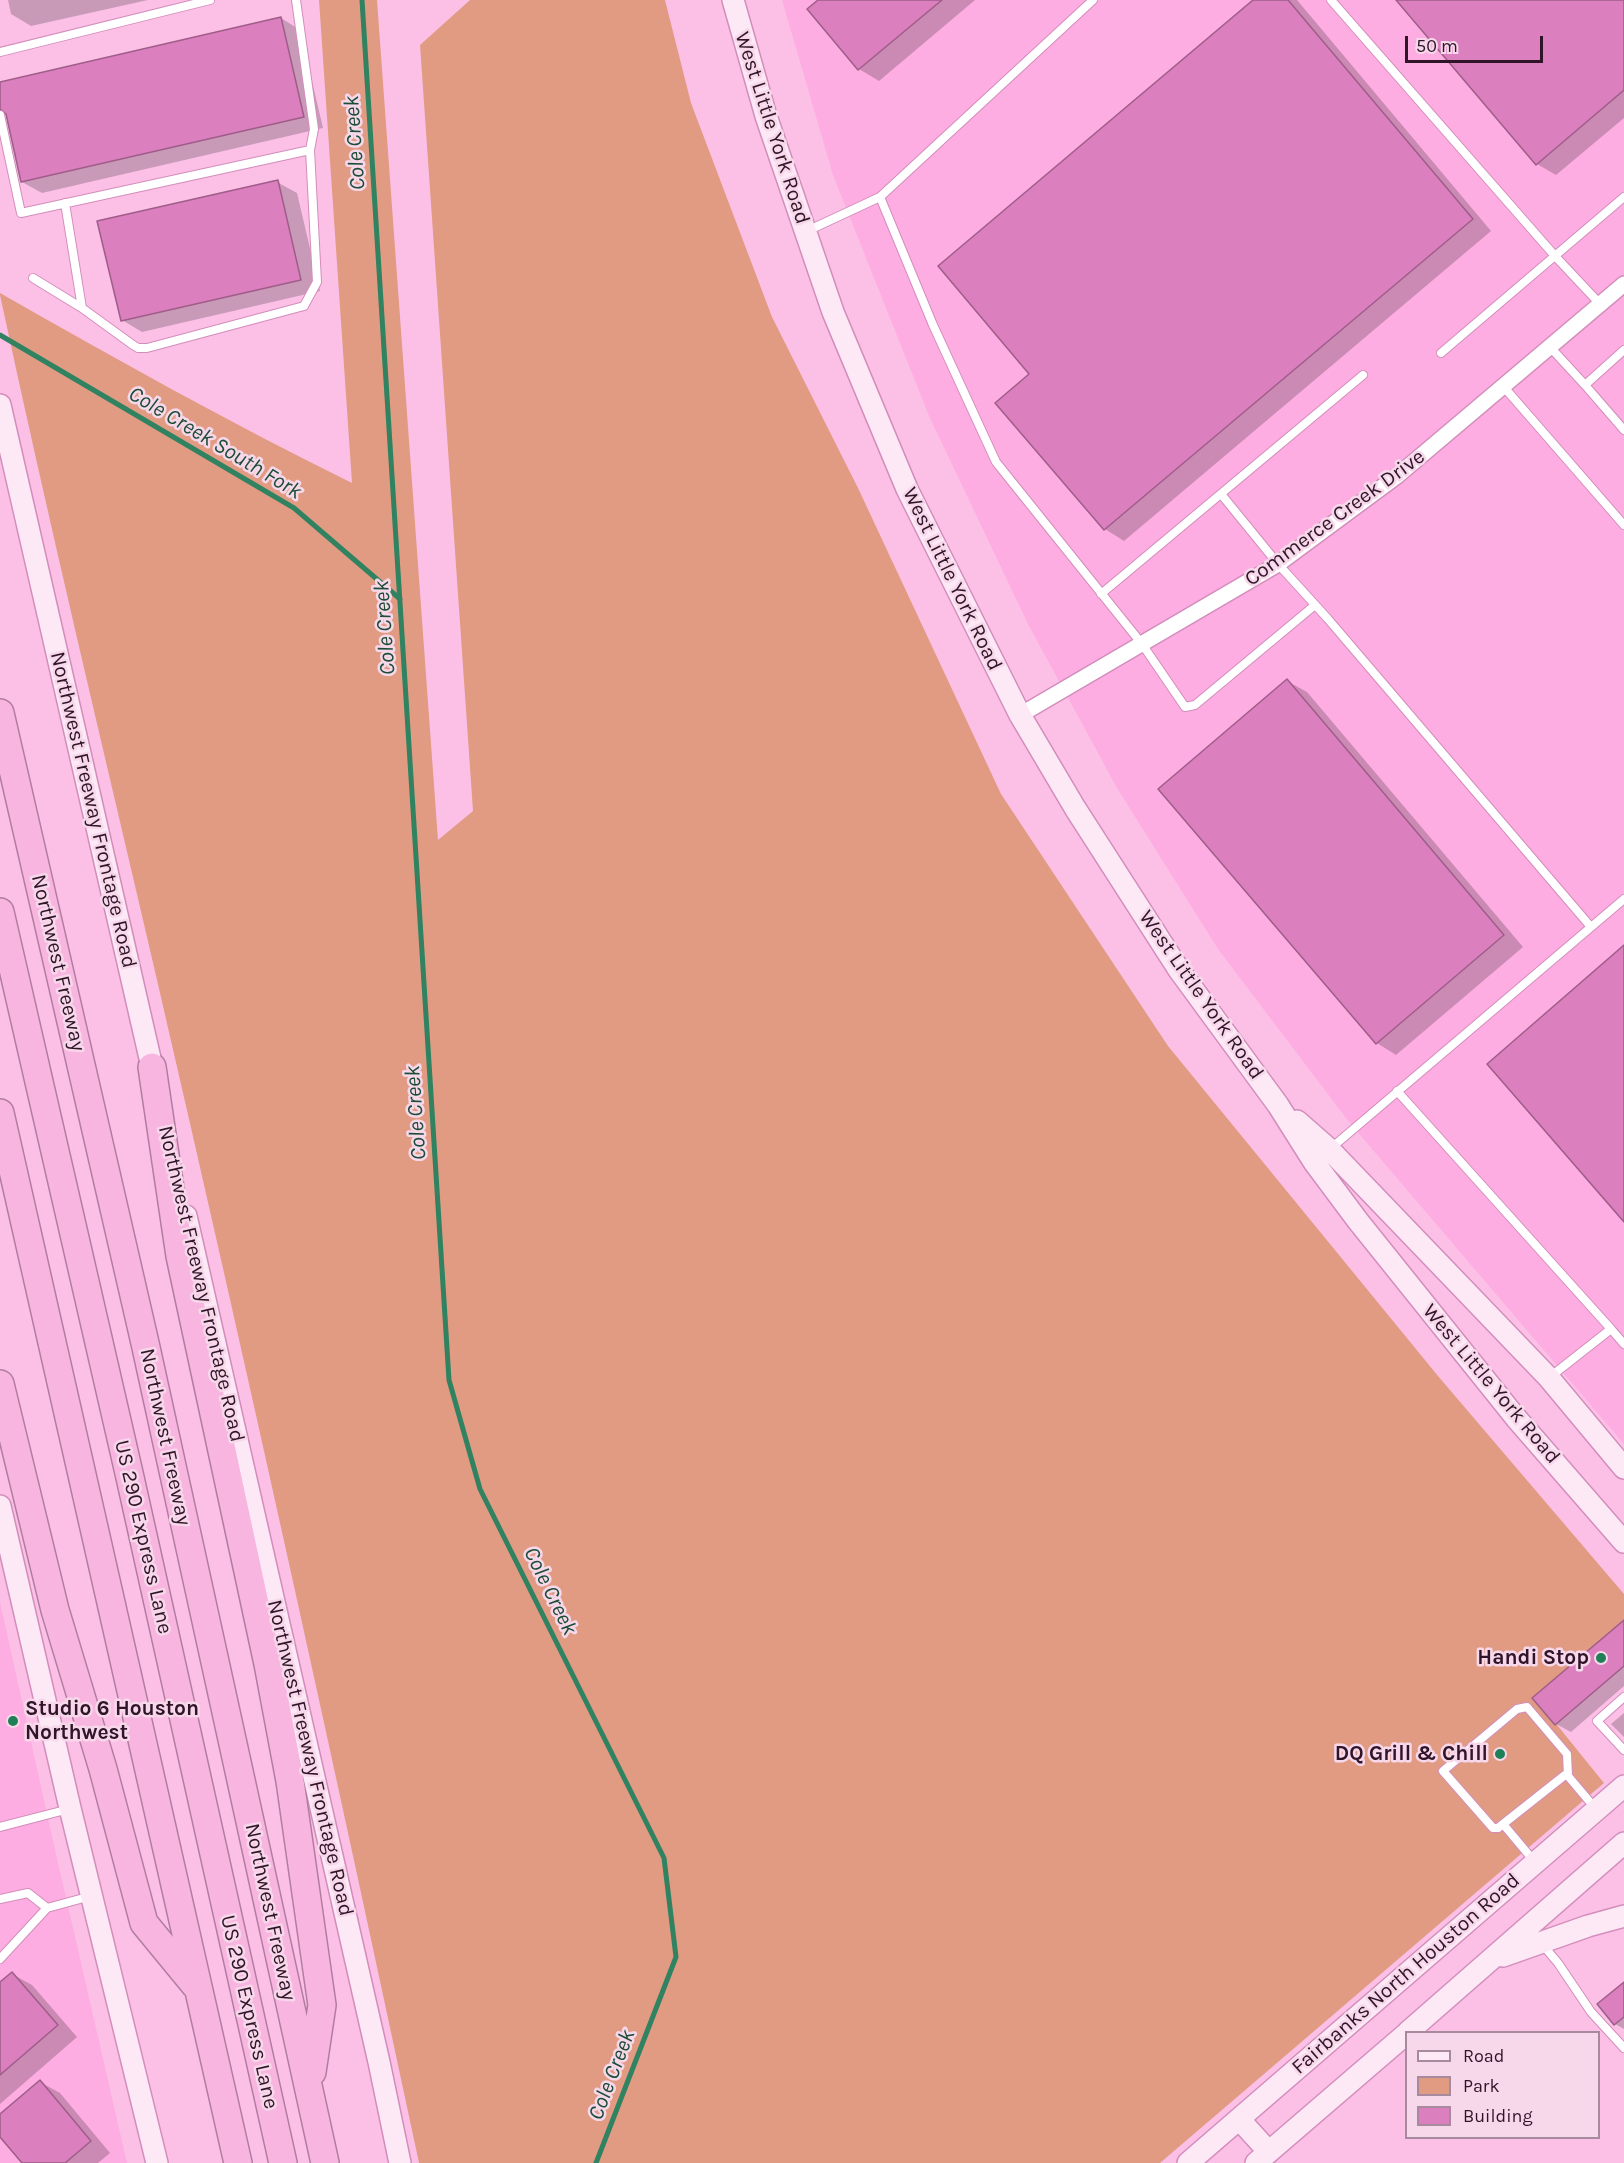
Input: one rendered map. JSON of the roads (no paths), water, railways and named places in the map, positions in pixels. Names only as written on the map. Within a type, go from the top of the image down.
[{"type":"highway","name":"Northwest Freeway","points":[[0,713],[145,1343],[325,2163]]},
{"type":"highway","name":"US 290 Express Lane","points":[[0,912],[129,1473],[283,2163]]},
{"type":"highway","points":[[152,1067],[180,1256],[268,1664],[290,1781],[322,2005],[309,2088]]},
{"type":"highway","points":[[0,1113],[238,2163]]},
{"type":"highway","points":[[0,1384],[55,1610],[103,1769],[144,1923],[200,1991]]},
{"type":"main road","name":"West Little York Road","points":[[732,0],[763,105],[833,312],[907,489],[1020,715],[1075,808],[1179,970],[1278,1105],[1314,1162],[1358,1221],[1516,1418],[1624,1542]]},
{"type":"main road","name":"Northwest Freeway Frontage Road","points":[[0,405],[379,2062],[400,2163]]},
{"type":"main road","name":"West Little York Road","points":[[1278,1105],[1329,1149],[1549,1378],[1624,1468]]},
{"type":"main road","points":[[1,1511],[6,1564],[93,1896],[158,2163]]},
{"type":"main road","name":"Fairbanks North Houston Road","points":[[1188,2163],[1624,1786]]},
{"type":"main road","points":[[1410,2031],[1494,1959],[1535,1935],[1624,1843]]},
{"type":"main road","points":[[1535,1935],[1588,1926],[1624,1916]]},
{"type":"main road","points":[[1239,2119],[1263,2159],[1405,2036]]},
{"type":"street","name":"Commerce Creek Drive","points":[[1020,715],[1278,564],[1397,476],[1624,284]]},
{"type":"lane","points":[[0,52],[210,0]]},
{"type":"lane","points":[[33,278],[82,308],[138,348],[147,348],[304,306],[317,282],[310,150],[314,129],[296,0]]},
{"type":"lane","points":[[805,232],[880,197],[1093,0]]},
{"type":"lane","points":[[1330,0],[1600,304]]},
{"type":"lane","points":[[0,116],[21,213],[310,150]]},
{"type":"lane","points":[[880,197],[933,325],[996,462],[1142,644],[1185,707],[1195,705],[1315,605]]},
{"type":"lane","points":[[1441,353],[1624,197]]},
{"type":"lane","points":[[65,204],[82,308]]},
{"type":"lane","points":[[1550,347],[1624,430]]},
{"type":"lane","points":[[1585,385],[1624,350]]},
{"type":"lane","points":[[1101,594],[1363,375]]},
{"type":"lane","points":[[1503,386],[1624,525]]},
{"type":"lane","points":[[1221,494],[1278,564],[1591,927]]},
{"type":"lane","points":[[1329,1149],[1624,899]]},
{"type":"lane","points":[[1397,1091],[1624,1344]]},
{"type":"lane","points":[[1549,1378],[1611,1329]]},
{"type":"lane","points":[[1624,1698],[1597,1722],[1624,1750]]},
{"type":"lane","points":[[1568,1776],[1562,1776],[1498,1828],[1493,1828],[1443,1771],[1517,1708],[1527,1707],[1567,1754],[1568,1776],[1596,1809]]},
{"type":"lane","points":[[0,1827],[70,1808]]},
{"type":"lane","points":[[1503,1824],[1535,1862]]},
{"type":"lane","points":[[0,1899],[28,1893],[47,1908]]},
{"type":"lane","points":[[0,1959],[47,1908],[93,1896]]},
{"type":"lane","points":[[1535,1935],[1558,1964],[1590,2012],[1624,2048]]},
{"type":"waterway","name":"Cole Creek","points":[[362,0],[449,1380],[480,1489],[664,1858],[676,1957],[596,2163]]},
{"type":"waterway","name":"Cole Creek South Fork","points":[[0,335],[294,508],[400,599]]},
{"type":"place","name":"Handi Stop","points":[[1601,1658]]},
{"type":"place","name":"Studio 6 Houston Northwest","points":[[13,1721]]},
{"type":"place","name":"DQ Grill & Chill","points":[[1500,1754]]}]
